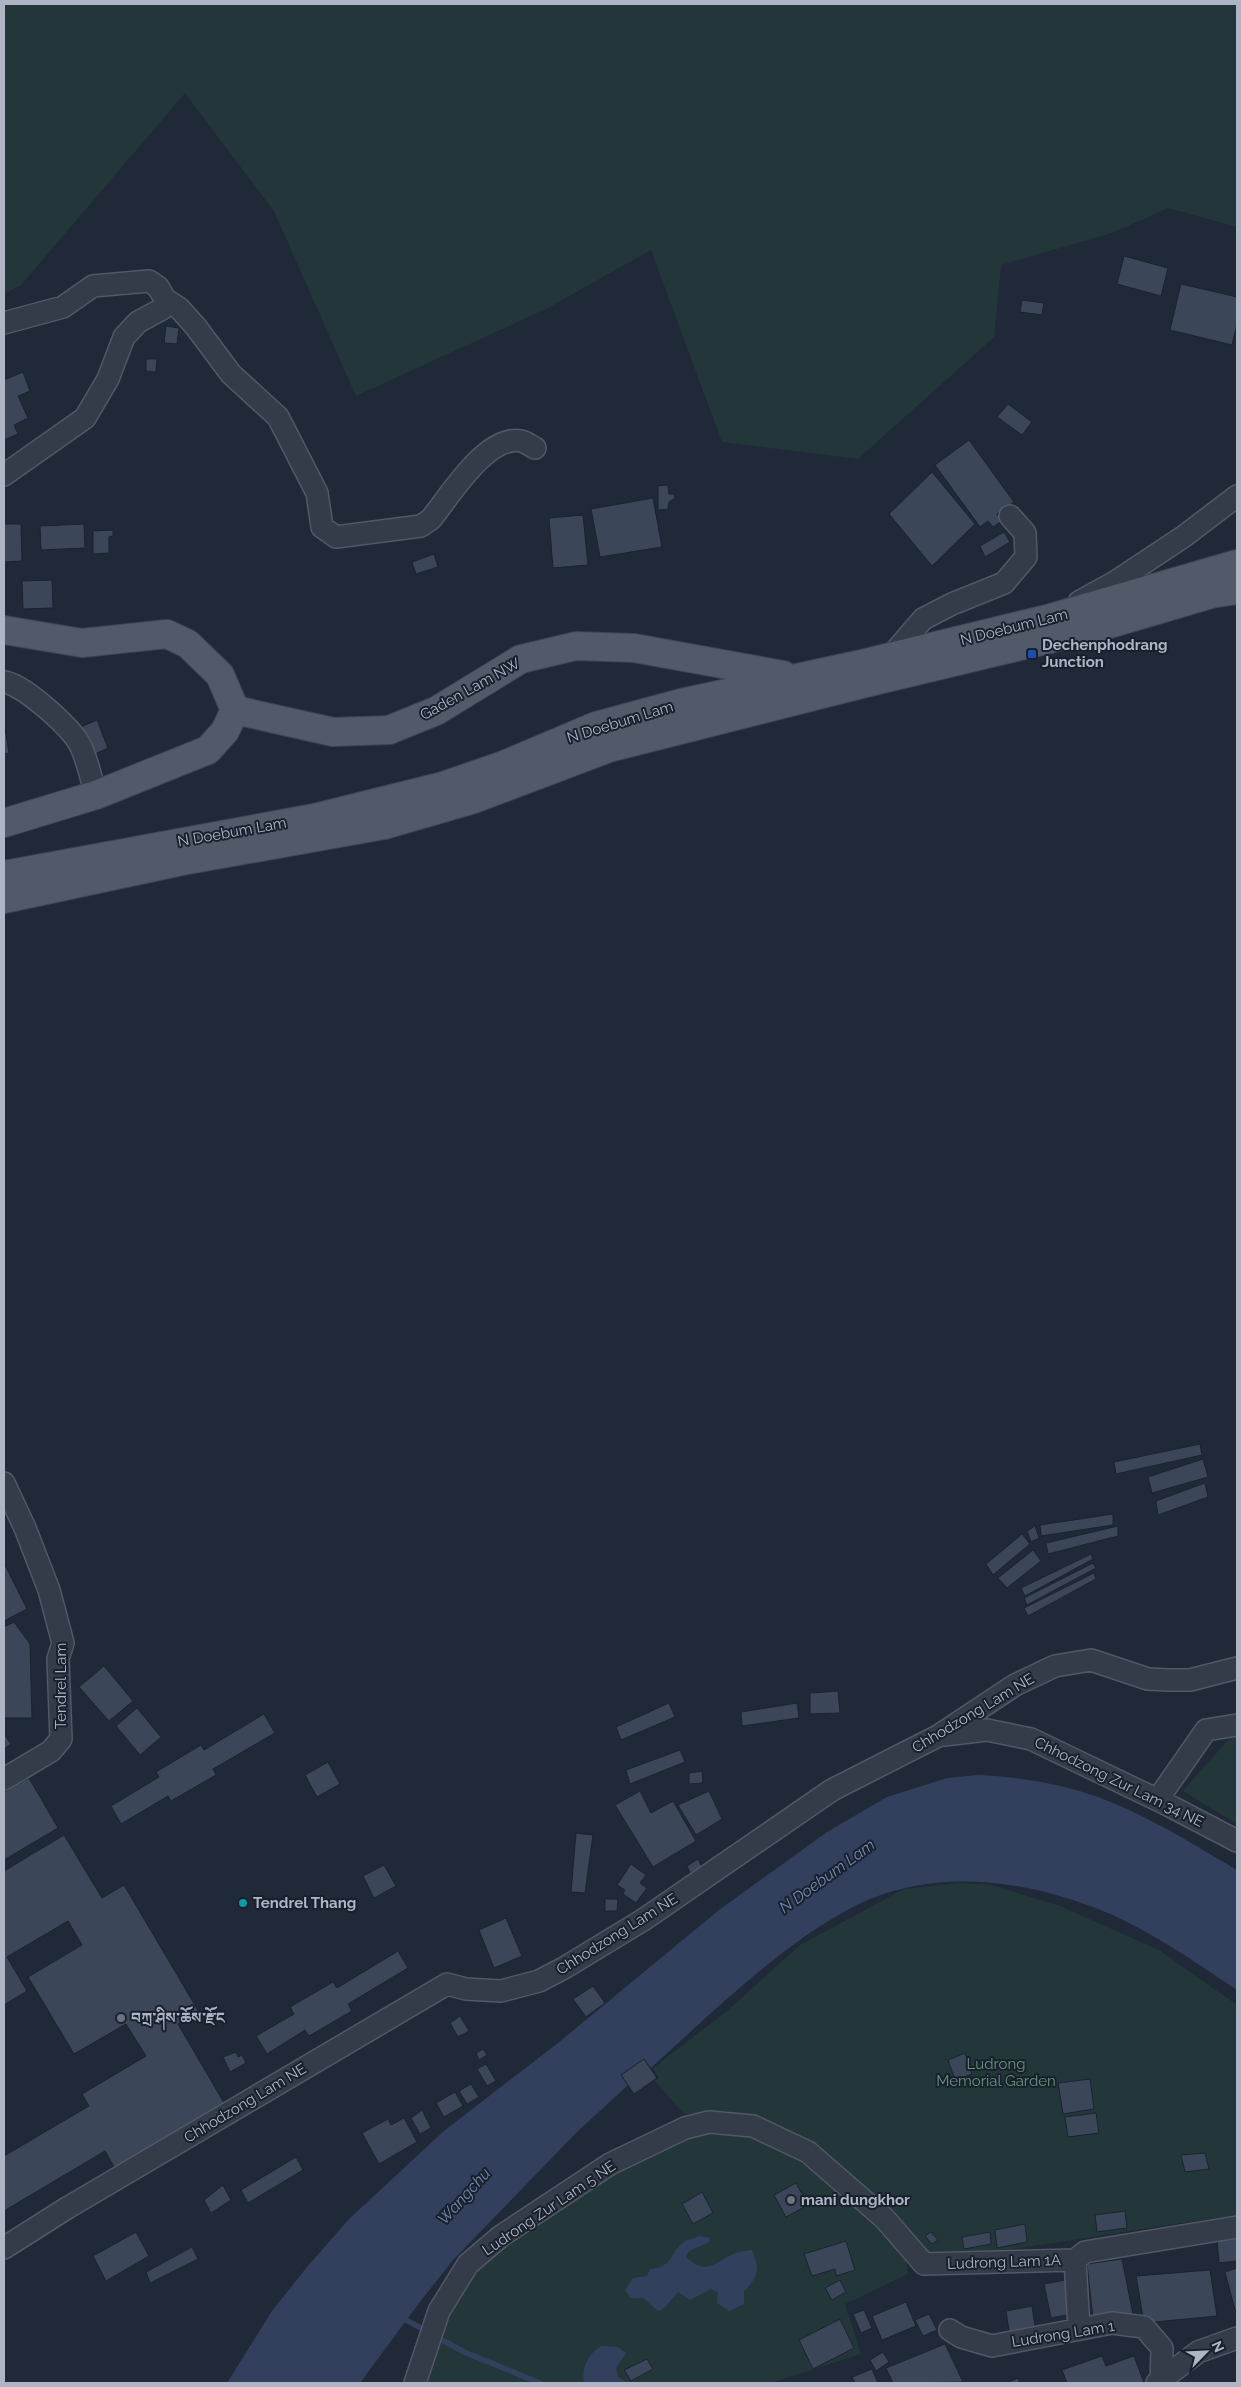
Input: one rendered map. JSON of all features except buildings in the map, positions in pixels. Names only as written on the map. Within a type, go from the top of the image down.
[{"type":"main road","name":"N Doebum Lam","points":[[4,874],[337,813],[443,786],[504,765],[596,726],[682,703],[1051,618],[1237,564]]},
{"type":"main road","name":"N Doebum Lam","points":[[4,899],[182,861],[384,825],[474,798],[608,748],[866,683],[1092,629],[1211,594],[1237,590]]},
{"type":"main road","points":[[4,630],[82,642],[167,634],[188,644],[220,676],[235,710],[225,731],[208,750],[96,795],[4,823]]},
{"type":"main road","name":"Gaden Lam NW","points":[[235,710],[334,732],[389,730],[436,711],[521,659],[576,646],[634,648],[796,677]]},
{"type":"street","points":[[4,323],[63,307],[93,286],[149,281],[158,287],[164,299],[178,308],[196,327],[231,374],[278,417],[317,493],[322,527],[336,537],[421,526],[431,519],[484,455],[503,444],[521,441],[535,448]]},
{"type":"street","points":[[4,474],[85,418],[108,379],[124,337],[138,322],[162,309],[164,299]]},
{"type":"street","points":[[1051,618],[1115,582],[1183,537],[1237,496]]},
{"type":"street","points":[[892,655],[923,619],[952,604],[1004,583],[1026,557],[1025,533],[1010,516]]},
{"type":"street","points":[[4,682],[28,693],[44,706],[79,743],[96,795]]},
{"type":"street","name":"Tendrel Lam","points":[[4,1483],[25,1528],[49,1590],[63,1643],[58,1659],[61,1739],[51,1751],[4,1779]]},
{"type":"street","name":"Chhodzong Lam NE","points":[[4,2248],[67,2208],[447,1984],[466,1989],[501,1991],[539,1981],[643,1920],[832,1790],[938,1736],[1015,1685],[1055,1666],[1091,1660],[1148,1679],[1168,1680],[1190,1680],[1237,1668]]},
{"type":"street","points":[[1158,1800],[1206,1730],[1237,1725]]},
{"type":"street","name":"Chhodzong Zur Lam 34 NE","points":[[938,1736],[988,1730],[1031,1739],[1158,1800],[1237,1841]]},
{"type":"street","name":"Ludrong Zur Lam 5 NE","points":[[414,2383],[439,2311],[468,2264],[501,2236],[610,2164],[685,2128],[709,2122],[753,2126],[808,2152],[885,2219],[921,2260]]},
{"type":"street","points":[[1075,2260],[1085,2252],[1237,2227]]},
{"type":"street","name":"Ludrong Lam 1A","points":[[921,2260],[1075,2260],[1079,2328]]},
{"type":"street","name":"Ludrong Lam 1","points":[[950,2330],[961,2337],[992,2346],[1112,2323],[1144,2327],[1162,2348],[1159,2382]]},
{"type":"street","points":[[1159,2382],[1198,2352],[1237,2338]]},
{"type":"green space","points":[[4,4],[1237,4],[1237,227],[1168,208],[1112,233],[1001,265],[994,337],[858,459],[722,442],[651,250],[548,308],[356,396],[274,211],[185,93],[21,285],[4,294]]},
{"type":"green space","points":[[1237,1730],[1237,1824],[1183,1791]]},
{"type":"green space","name":"Ludrong Memorial Garden","points":[[960,1883],[992,1885],[1060,1906],[1159,1950],[1237,2005],[1237,2215],[925,2260],[851,2181],[708,2113],[684,2114],[655,2081],[659,2078],[653,2068],[727,2011],[800,1945],[904,1889]]},
{"type":"green space","points":[[702,2131],[762,2136],[798,2153],[884,2226],[905,2254],[908,2274],[845,2304],[861,2354],[771,2383],[423,2383],[439,2332],[473,2268],[612,2172]]},
{"type":"water","name":"Wangchu","points":[[978,1775],[1009,1777],[1039,1782],[1069,1788],[1098,1797],[1152,1821],[1237,1870],[1237,1990],[1167,1944],[1131,1924],[1093,1907],[1064,1897],[1003,1884],[972,1882],[941,1882],[910,1887],[880,1895],[851,1908],[825,1923],[773,1960],[651,2068],[644,2059],[621,2075],[628,2085],[576,2133],[454,2259],[360,2383],[227,2383],[272,2311],[307,2267],[349,2219],[445,2130],[558,2043],[719,1910],[827,1832],[887,1797],[947,1778]]},
{"type":"water","points":[[700,2236],[710,2238],[709,2242],[689,2251],[686,2257],[701,2266],[712,2266],[736,2253],[752,2250],[757,2272],[753,2281],[744,2291],[744,2304],[729,2311],[717,2303],[718,2292],[711,2289],[690,2300],[678,2292],[664,2308],[658,2311],[643,2298],[631,2298],[625,2290],[633,2278],[647,2276],[650,2269],[658,2268],[667,2262],[684,2242]]},
{"type":"water","points":[[601,2346],[618,2347],[626,2353],[616,2368],[618,2377],[628,2383],[584,2383],[583,2377],[586,2362],[592,2353]]},
{"type":"waterway","points":[[406,2320],[427,2331]]},
{"type":"waterway","points":[[435,2336],[464,2352],[540,2383]]},
{"type":"place","name":"Dechenphodrang Junction","points":[[1032,654]]},
{"type":"place","name":"Tendrel Thang","points":[[243,1903]]},
{"type":"place","name":"བཀྲ་ཤིས་ཆོས་རྫོང","points":[[121,2018]]},
{"type":"place","name":"mani dungkhor","points":[[791,2200]]}]
